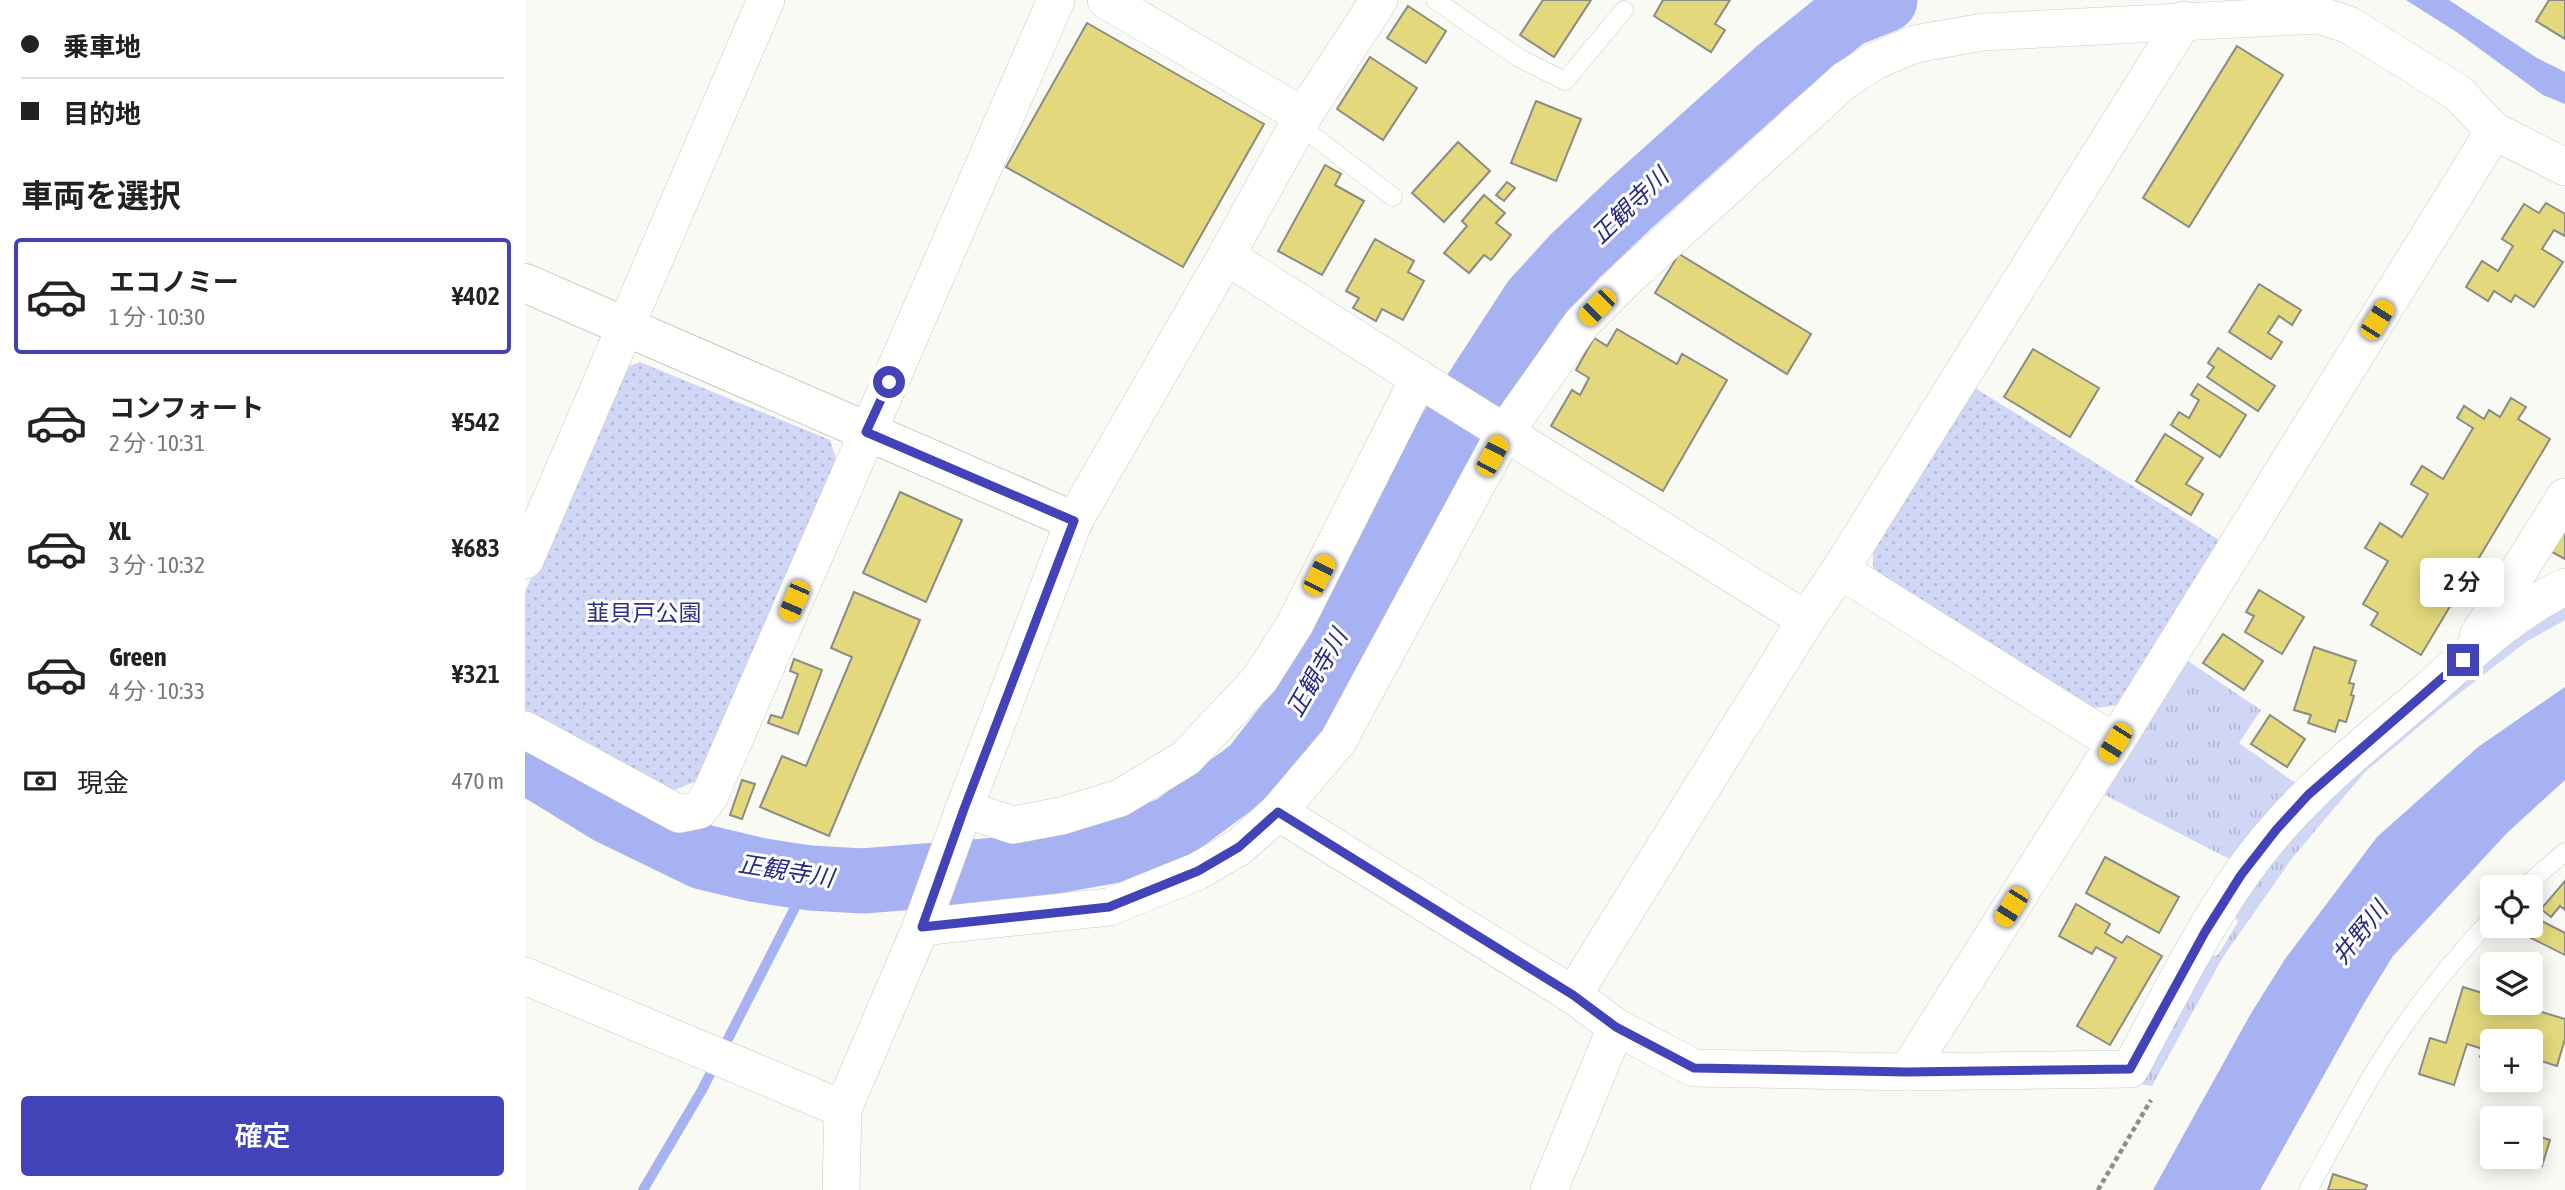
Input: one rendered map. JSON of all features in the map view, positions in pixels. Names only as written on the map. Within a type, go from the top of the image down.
[{"type":"street","points":[[525,561],[766,0]]},
{"type":"street","points":[[525,730],[679,814],[699,810],[711,795],[866,432],[1056,0]]},
{"type":"street","points":[[1106,0],[1301,121]]},
{"type":"street","points":[[841,1190],[843,1109],[925,915],[1074,521],[1301,121],[1379,0]]},
{"type":"street","points":[[925,915],[1109,907],[1198,871],[1239,847],[1278,812],[1338,741],[1499,428],[1582,323],[1629,276],[1845,80],[1875,61],[1915,44],[1983,32],[2319,15],[2349,24],[2458,93],[2494,131],[2565,167]]},
{"type":"street","points":[[1573,995],[2184,20]]},
{"type":"street","points":[[1907,1072],[2115,743],[2494,131]]},
{"type":"street","points":[[1226,256],[1806,620]]},
{"type":"street","points":[[525,283],[1074,521]]},
{"type":"street","points":[[959,824],[1013,825],[1061,816],[1120,798],[1186,758],[1260,679],[1295,624],[1431,386]]},
{"type":"street","points":[[2463,660],[2565,497]]},
{"type":"street","points":[[1840,570],[2115,743]]},
{"type":"street","points":[[1278,812],[1573,995],[1616,1027],[1694,1068],[1907,1072],[2130,1069],[2205,932],[2241,875],[2276,830],[2308,795],[2463,660],[2535,601],[2565,587]]},
{"type":"street","points":[[525,976],[843,1109]]},
{"type":"street","points":[[1549,1190],[1616,1027]]},
{"type":"lane","points":[[1435,0],[1519,58],[1565,81],[1624,10]]},
{"type":"lane","points":[[1301,121],[1393,197]]},
{"type":"lane","points":[[2538,875],[2565,852]]},
{"type":"lane","points":[[2308,1190],[2375,1071],[2444,971],[2480,931]]},
{"type":"path","points":[[2098,1190],[2151,1099]]},
{"type":"green space","name":"韮貝戸公園","points":[[640,362],[830,440],[836,459],[700,780],[674,790],[525,714],[525,592],[621,369]]},
{"type":"green space","points":[[1975,388],[2221,541],[2120,705],[2094,708],[1873,571],[1873,547]]},
{"type":"green space","points":[[2565,599],[2565,620],[2526,642],[2447,703],[2365,772],[2293,857],[2223,957],[2152,1086],[2132,1083],[2204,959],[2218,955],[2238,922],[2230,906],[2265,860],[2437,695]]},
{"type":"green space","points":[[2188,661],[2261,710],[2239,743],[2301,787],[2239,864],[2103,794]]},
{"type":"water","points":[[2406,0],[2449,0],[2537,58],[2565,72],[2565,104],[2543,95],[2458,33]]},
{"type":"water","name":"井野川","points":[[2565,687],[2565,780],[2507,833],[2393,956],[2260,1190],[2153,1190],[2250,1015],[2285,959],[2377,837],[2478,747]]},
{"type":"building","points":[[1543,0],[1591,0],[1554,57],[1520,35]]},
{"type":"building","points":[[1663,0],[1730,0],[1715,24],[1725,30],[1711,52],[1654,16]]},
{"type":"building","points":[[2549,0],[2565,0],[2565,39],[2536,21]]},
{"type":"building","points":[[1408,6],[1446,31],[1426,63],[1387,38]]},
{"type":"building","points":[[1087,23],[1264,124],[1183,267],[1006,167]]},
{"type":"building","points":[[2237,46],[2283,75],[2189,227],[2143,198]]},
{"type":"building","points":[[1370,57],[1417,88],[1383,140],[1337,109]]},
{"type":"building","points":[[1536,101],[1581,119],[1556,181],[1511,163]]},
{"type":"building","points":[[1458,142],[1490,171],[1444,222],[1412,193]]},
{"type":"building","points":[[1325,165],[1341,174],[1335,185],[1364,201],[1322,275],[1278,251]]},
{"type":"building","points":[[1507,182],[1515,188],[1504,201],[1496,195]]},
{"type":"building","points":[[1484,195],[1505,213],[1496,223],[1511,235],[1491,260],[1484,255],[1469,273],[1444,253],[1467,226],[1462,221]]},
{"type":"building","points":[[2546,203],[2565,214],[2565,236],[2554,230],[2542,249],[2563,262],[2534,307],[2515,295],[2511,302],[2494,291],[2488,301],[2466,287],[2482,261],[2498,271],[2513,246],[2502,239],[2524,204],[2539,213]]},
{"type":"building","points":[[1375,239],[1414,261],[1408,272],[1424,281],[1403,320],[1382,309],[1376,321],[1353,308],[1359,298],[1346,291]]},
{"type":"building","points":[[1679,254],[1811,334],[1787,374],[1655,293]]},
{"type":"building","points":[[2259,284],[2301,310],[2292,325],[2279,316],[2268,333],[2282,342],[2271,359],[2229,332]]},
{"type":"building","points":[[1617,329],[1677,364],[1682,354],[1727,380],[1663,491],[1551,426],[1572,390],[1580,395],[1589,378],[1576,370],[1594,338],[1607,346]]},
{"type":"building","points":[[2218,348],[2275,386],[2258,411],[2207,377],[2214,367],[2208,363]]},
{"type":"building","points":[[2033,349],[2099,388],[2070,437],[2004,397]]},
{"type":"building","points":[[2198,384],[2246,415],[2220,457],[2171,425],[2179,412],[2189,418],[2199,400],[2191,395]]},
{"type":"building","points":[[2511,398],[2526,407],[2518,419],[2550,439],[2421,655],[2371,625],[2378,613],[2363,604],[2388,561],[2365,548],[2380,523],[2402,537],[2428,494],[2411,484],[2422,466],[2443,479],[2473,428],[2457,418],[2464,406],[2484,419],[2489,410],[2500,417]]},
{"type":"building","points":[[2165,434],[2203,458],[2186,484],[2203,494],[2191,515],[2136,481]]},
{"type":"building","points":[[900,492],[962,520],[926,602],[863,573]]},
{"type":"building","points":[[2565,529],[2565,559],[2552,552]]},
{"type":"building","points":[[2259,590],[2304,617],[2282,654],[2245,632],[2254,616],[2246,612]]},
{"type":"building","points":[[854,592],[920,620],[829,836],[760,807],[782,756],[806,766],[852,657],[831,648]]},
{"type":"building","points":[[2223,634],[2263,661],[2244,690],[2203,663]]},
{"type":"building","points":[[2314,647],[2356,661],[2349,683],[2354,684],[2351,695],[2354,696],[2346,722],[2339,720],[2335,732],[2308,723],[2311,715],[2294,710]]},
{"type":"building","points":[[794,659],[822,670],[798,734],[768,723],[771,715],[782,718],[798,674],[790,671]]},
{"type":"building","points":[[2270,715],[2305,739],[2287,767],[2251,744]]},
{"type":"building","points":[[742,780],[755,784],[742,819],[730,815]]},
{"type":"building","points":[[2105,857],[2179,897],[2159,933],[2086,893]]},
{"type":"building","points":[[2565,881],[2565,910],[2560,906],[2551,917],[2543,911],[2543,907]]},
{"type":"building","points":[[2076,904],[2110,924],[2105,933],[2122,943],[2127,936],[2162,956],[2110,1045],[2077,1026],[2116,958],[2096,947],[2092,954],[2059,936]]},
{"type":"building","points":[[2543,922],[2565,933],[2565,955],[2531,938],[2543,938]]},
{"type":"building","points":[[2463,987],[2480,992],[2480,1015],[2543,1015],[2543,1012],[2565,1019],[2565,1039],[2557,1066],[2543,1062],[2543,1029],[2480,1029],[2480,1048],[2467,1044],[2454,1085],[2419,1074],[2430,1038],[2446,1043]]},
{"type":"building","points":[[2543,1138],[2550,1140],[2543,1163]]},
{"type":"building","points":[[2333,1174],[2367,1185],[2365,1190],[2328,1190]]},
{"type":"waterway","name":"正観寺川","points":[[525,760],[610,812],[703,857],[758,870],[810,878],[863,881],[1011,869],[1117,850],[1173,828],[1253,769],[1305,702],[1438,449],[1534,301],[1575,256],[1631,203],[1779,70],[1847,15],[1885,0]]},
{"type":"waterway","points":[[643,1190],[702,1090],[810,878]]},
{"type":"route","points":[[889,382],[866,432],[1074,521],[922,927],[1109,907],[1198,871],[1239,847],[1278,812],[1573,995],[1616,1027],[1694,1068],[1907,1072],[2130,1069],[2205,932],[2241,875],[2276,830],[2308,795],[2463,660]]}]
